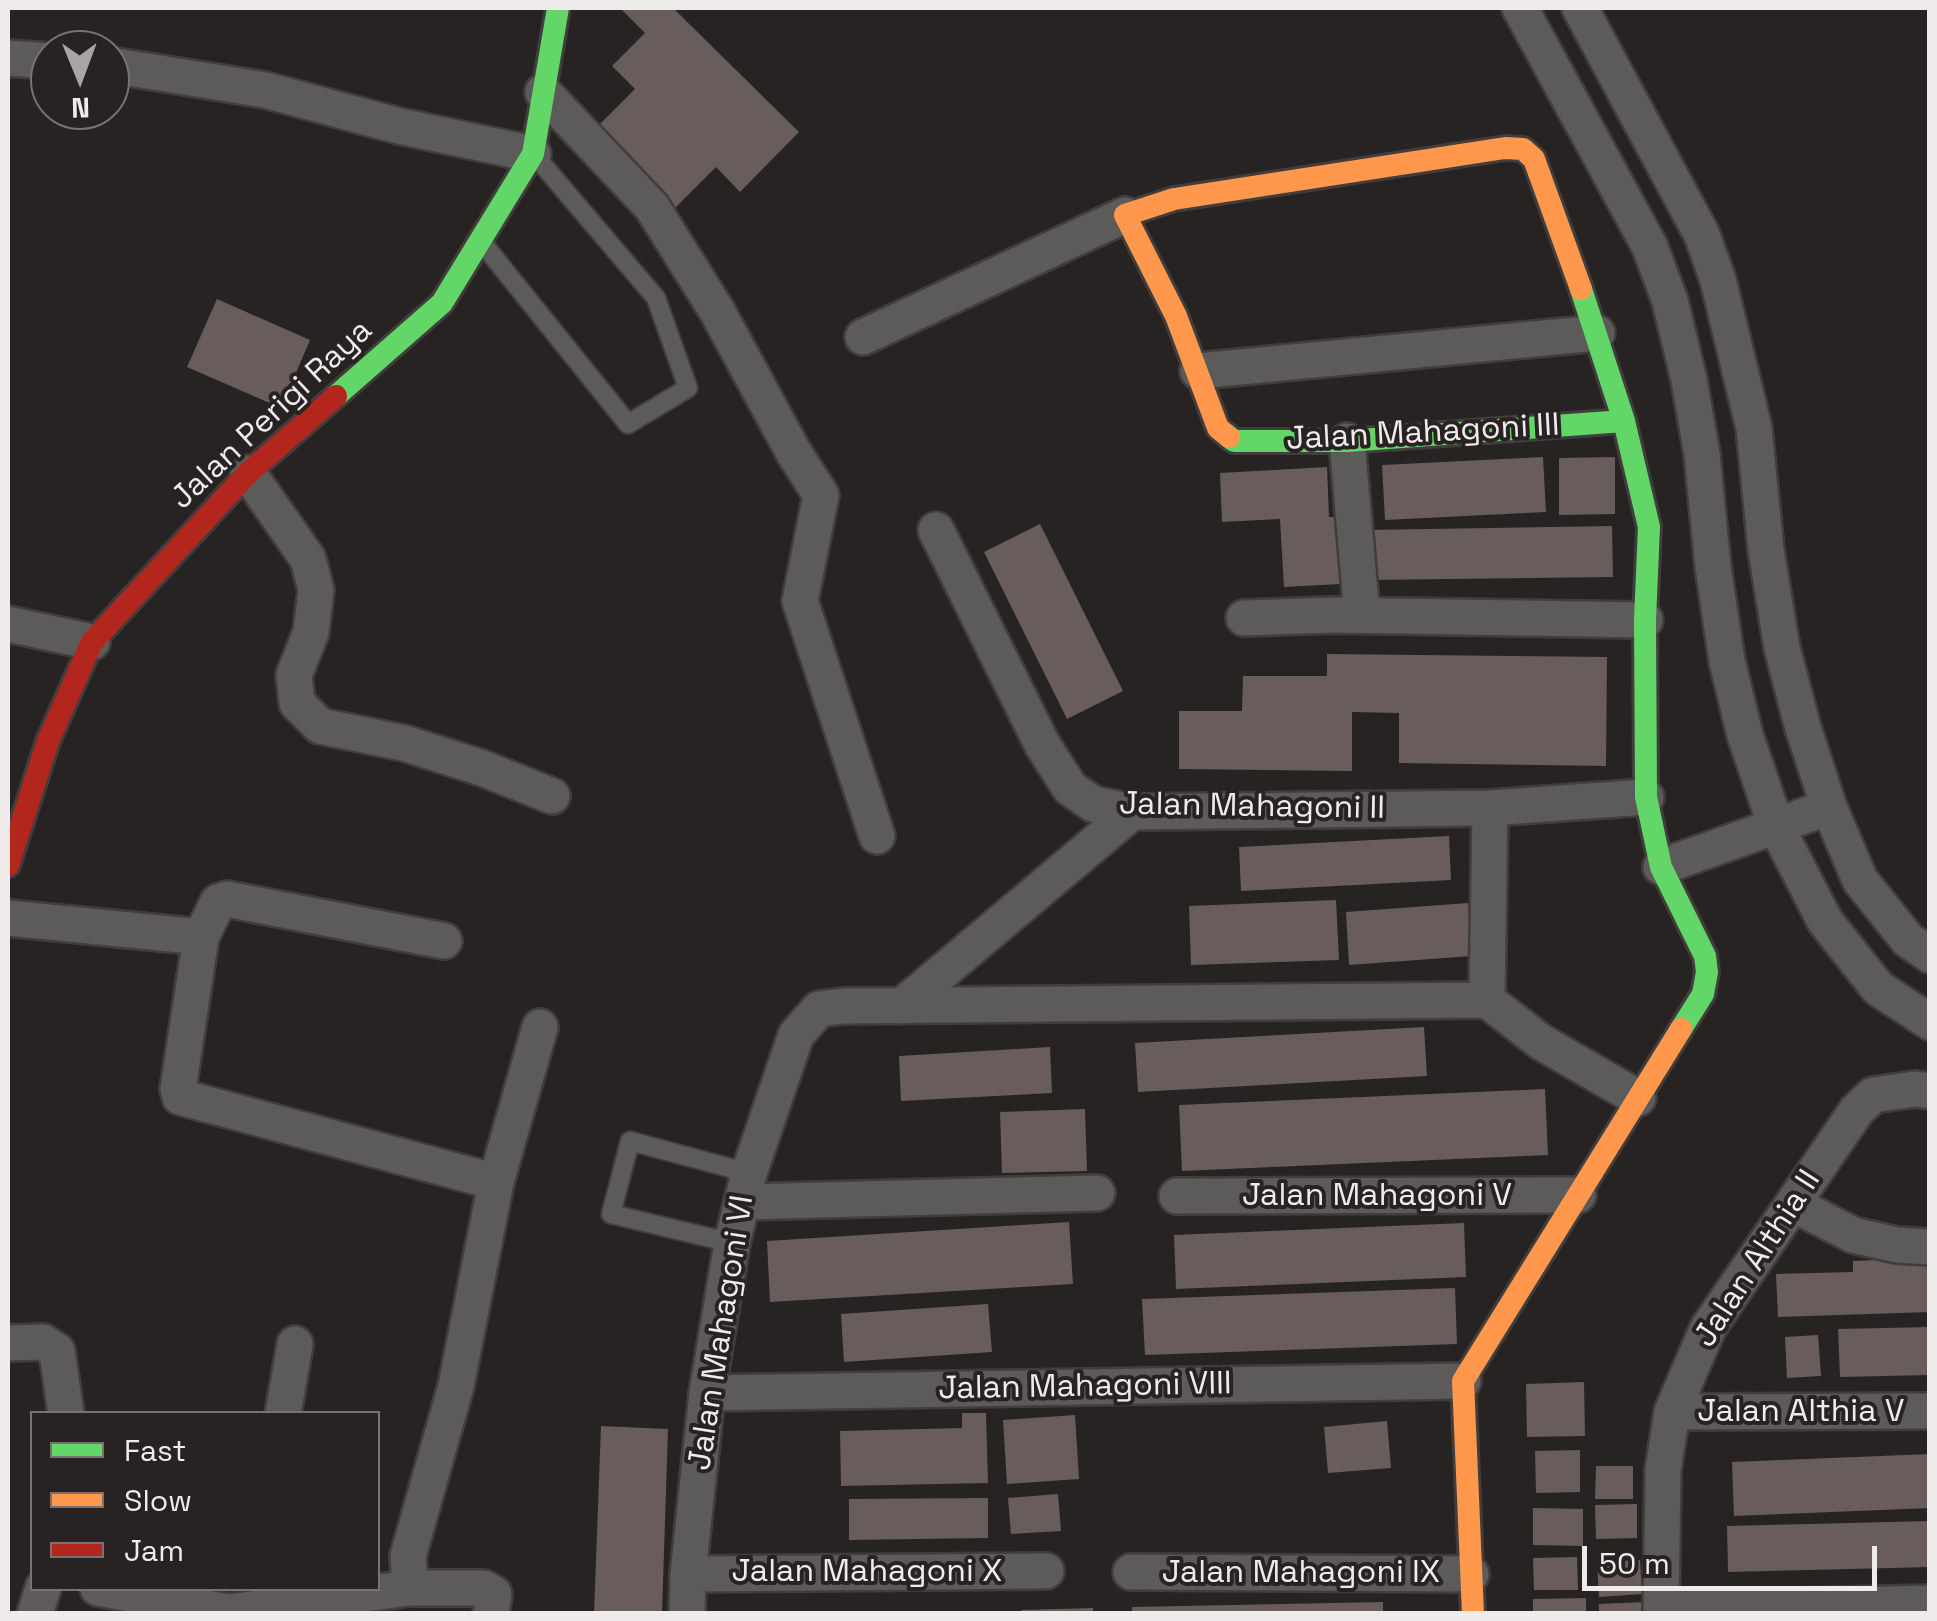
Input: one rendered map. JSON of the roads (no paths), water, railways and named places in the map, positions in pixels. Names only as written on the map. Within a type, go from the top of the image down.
[{"type":"street","name":"Jalan Perigi Raya","points":[[8,864],[48,742],[92,642],[248,473],[442,304],[533,154],[558,8]]},
{"type":"street","points":[[1520,8],[1650,246],[1670,301],[1702,454],[1727,662],[1745,734],[1776,826],[1825,921],[1878,988],[1930,1022]]},
{"type":"street","points":[[1580,8],[1702,235],[1718,280],[1754,428],[1766,550],[1782,648],[1802,728],[1829,806],[1860,880],[1908,940],[1930,955]]},
{"type":"street","points":[[130,68],[265,90],[399,126],[533,154]]},
{"type":"street","points":[[543,92],[652,208],[716,311],[820,495],[800,601],[877,836]]},
{"type":"street","points":[[863,337],[1125,216],[1174,199],[1505,148],[1523,149],[1534,159],[1624,421],[1650,527],[1644,620],[1646,798],[1661,868],[1705,956],[1707,972],[1702,994],[1463,1381],[1473,1614]]},
{"type":"street","points":[[1125,216],[1176,316],[1198,371],[1596,333]]},
{"type":"street","name":"Jalan Mahagoni III","points":[[1198,371],[1223,435],[1234,441],[1347,441],[1624,421]]},
{"type":"street","points":[[1347,441],[1362,615]]},
{"type":"street","points":[[248,473],[308,560],[316,590],[311,632],[294,675],[297,703],[320,726],[404,743],[552,796]]},
{"type":"street","name":"Jalan Mahagoni II","points":[[936,530],[1042,744],[1070,788],[1093,804],[1132,812],[1490,808],[1646,798]]},
{"type":"street","points":[[1244,618],[1362,615],[1644,620]]},
{"type":"street","points":[[8,624],[92,642]]},
{"type":"street","points":[[1661,868],[1829,806]]},
{"type":"street","points":[[1487,1000],[1490,808]]},
{"type":"street","points":[[902,1006],[1132,812]]},
{"type":"street","points":[[444,941],[227,899],[218,902],[201,937],[178,1089],[180,1097],[496,1182]]},
{"type":"street","points":[[8,918],[201,937]]},
{"type":"street","points":[[902,1006],[1487,1000],[1541,1042],[1638,1098]]},
{"type":"street","name":"Jalan Mahagoni VI","points":[[687,1614],[707,1393],[732,1243],[746,1187],[796,1035],[818,1009],[902,1006]]},
{"type":"street","points":[[410,1588],[408,1556],[456,1386],[496,1182],[540,1027]]},
{"type":"street","name":"Jalan Althia II","points":[[1661,1611],[1663,1470],[1672,1412],[1708,1328],[1857,1110],[1874,1095],[1925,1082]]},
{"type":"street","points":[[746,1187],[1097,1193]]},
{"type":"street","name":"Jalan Mahagoni V","points":[[1177,1196],[1578,1195]]},
{"type":"street","points":[[1793,1204],[1853,1235],[1897,1245],[1930,1247]]},
{"type":"street","points":[[8,1344],[43,1342],[57,1351],[66,1411]]},
{"type":"street","points":[[284,1411],[295,1344]]},
{"type":"street","name":"Jalan Mahagoni VIII","points":[[707,1393],[1463,1381]]},
{"type":"street","name":"Jalan Althia V","points":[[1672,1412],[1930,1411]]},
{"type":"street","name":"Jalan Mahagoni X","points":[[688,1574],[1046,1571]]},
{"type":"street","name":"Jalan Mahagoni IX","points":[[1131,1572],[1471,1574]]},
{"type":"street","points":[[380,1590],[484,1588],[494,1594],[492,1614]]},
{"type":"street","points":[[114,1591],[228,1612],[250,1600],[370,1591]]},
{"type":"street","points":[[1661,1611],[1930,1603]]},
{"type":"lane","points":[[480,240],[628,424],[688,388],[656,298],[533,154]]},
{"type":"lane","points":[[732,1243],[610,1214],[630,1141],[746,1187]]}]
